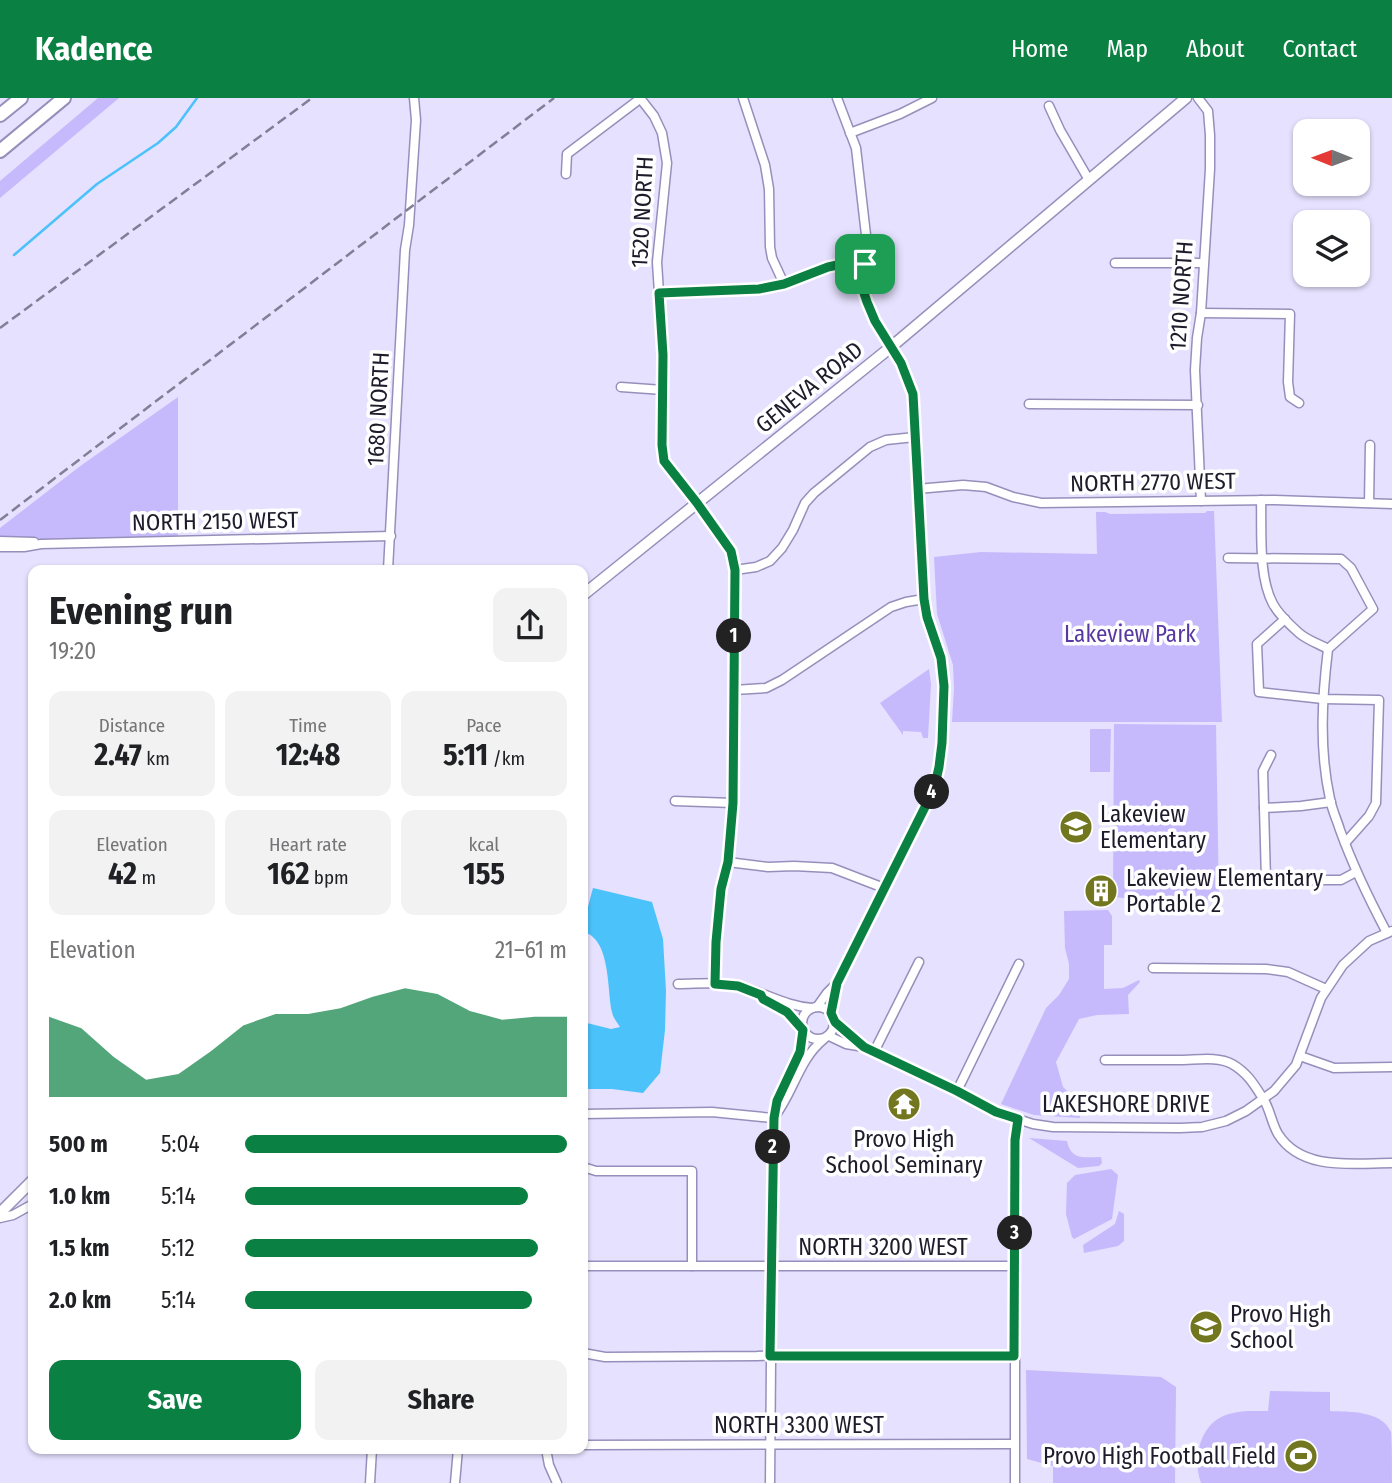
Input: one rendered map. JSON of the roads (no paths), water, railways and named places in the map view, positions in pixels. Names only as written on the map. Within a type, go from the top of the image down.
[{"type":"highway","points":[[0,115],[21,98]]},
{"type":"highway","points":[[0,151],[64,98]]},
{"type":"main road","name":"GENEVA ROAD","points":[[588,591],[891,346],[1186,98]]},
{"type":"main road","points":[[0,1215],[28,1186]]},
{"type":"street","name":"1680 NORTH","points":[[388,565],[405,250],[403,233],[409,160],[414,143],[414,98]]},
{"type":"street","points":[[566,174],[567,155],[641,98]]},
{"type":"street","name":"1520 NORTH","points":[[641,98],[662,133],[667,163],[657,262],[664,461],[731,551],[735,570],[733,803],[728,862],[721,889],[715,984]]},
{"type":"street","points":[[743,98],[765,164],[769,189],[770,247],[784,284]]},
{"type":"street","points":[[831,1013],[837,983],[934,789],[942,738],[944,674],[924,599],[913,394],[901,363],[875,321],[862,287],[866,235],[862,193],[856,148],[837,98]]},
{"type":"street","points":[[850,132],[900,114],[932,98]]},
{"type":"street","name":"1210 NORTH","points":[[1198,98],[1208,111],[1210,135],[1201,313],[1195,370],[1200,501]]},
{"type":"street","points":[[1049,106],[1089,180]]},
{"type":"street","points":[[1115,263],[1203,263]]},
{"type":"street","points":[[659,293],[759,289],[784,284],[828,267],[865,264]]},
{"type":"street","points":[[1201,313],[1290,314],[1288,382],[1290,397],[1299,404]]},
{"type":"street","points":[[621,387],[663,390]]},
{"type":"street","points":[[1029,404],[1198,405]]},
{"type":"street","points":[[735,570],[770,561],[782,548],[805,503],[870,447],[886,440],[915,437]]},
{"type":"street","points":[[1369,503],[1370,445]]},
{"type":"street","name":"NORTH 2770 WEST","points":[[917,489],[964,485],[986,487],[1041,503],[1261,500],[1392,504]]},
{"type":"street","points":[[1261,500],[1263,558],[1274,605],[1301,635],[1328,649]]},
{"type":"street","name":"NORTH 2150 WEST","points":[[0,547],[391,536]]},
{"type":"street","name":"NORTH 2150 WEST","points":[[0,541],[41,544]]},
{"type":"street","points":[[1228,558],[1341,559],[1351,568],[1373,609],[1328,649],[1322,727],[1331,802],[1356,872],[1389,932]]},
{"type":"street","points":[[734,690],[766,688],[801,668],[891,607],[924,599]]},
{"type":"street","points":[[1285,619],[1257,644],[1259,692],[1323,699],[1379,700],[1376,803],[1369,816],[1345,843]]},
{"type":"street","points":[[1271,755],[1263,771],[1266,880],[1340,880],[1356,872]]},
{"type":"street","points":[[675,801],[733,803]]},
{"type":"street","points":[[1264,808],[1301,807],[1331,802]]},
{"type":"street","points":[[728,862],[768,867],[832,868],[884,888]]},
{"type":"street","name":"LAKESHORE DRIVE","points":[[835,1022],[864,1047],[996,1112],[1033,1124],[1053,1127],[1202,1127],[1226,1121],[1247,1111],[1274,1091],[1296,1065],[1321,998],[1343,965],[1369,941],[1389,932]]},
{"type":"street","points":[[874,1052],[919,962]]},
{"type":"street","points":[[957,1091],[1019,964]]},
{"type":"street","points":[[1153,968],[1288,972],[1326,989]]},
{"type":"street","points":[[770,1483],[774,1118],[777,1101],[800,1052],[804,1016],[837,983]]},
{"type":"street","points":[[678,984],[738,986],[801,1007],[822,1007],[831,1013],[835,1022],[832,1032],[807,1055],[784,1105],[774,1118]]},
{"type":"street","points":[[761,995],[763,999],[787,1012],[808,1036],[813,1039],[826,1038]]},
{"type":"street","name":"LAKESHORE DRIVE","points":[[826,1038],[864,1047]]},
{"type":"street","points":[[1300,1056],[1334,1068],[1392,1067]]},
{"type":"street","points":[[1105,1060],[1212,1060],[1230,1063],[1245,1073],[1258,1088],[1278,1134],[1291,1148],[1309,1158],[1332,1163],[1392,1163]]},
{"type":"street","points":[[588,1114],[712,1112],[774,1118]]},
{"type":"street","points":[[1014,1483],[1015,1140],[1018,1119]]},
{"type":"street","points":[[588,1169],[596,1171],[692,1171],[692,1266]]},
{"type":"street","points":[[0,1215],[13,1214],[28,1206]]},
{"type":"street","name":"NORTH 3200 WEST","points":[[588,1266],[1015,1266]]},
{"type":"street","points":[[588,1354],[605,1357],[1014,1356]]},
{"type":"street","name":"NORTH 3300 WEST","points":[[588,1445],[1014,1444]]},
{"type":"street","points":[[370,1483],[372,1454]]},
{"type":"street","points":[[455,1483],[457,1454]]},
{"type":"street","points":[[547,1454],[557,1483]]},
{"type":"water","points":[[593,888],[652,902],[663,939],[666,991],[660,1073],[643,1093],[588,1089],[588,1023],[611,1029],[620,1027],[612,1012],[603,954],[599,944],[588,934],[588,907]]},
{"type":"waterway","points":[[14,255],[97,184],[158,143],[176,127],[197,98]]},
{"type":"railway","points":[[0,328],[312,98]]},
{"type":"railway","points":[[0,520],[554,98]]},
{"type":"place","name":"Lakeview Elementary","points":[[1076,827]]},
{"type":"place","name":"Lakeview Elementary Portable 2","points":[[1101,891]]},
{"type":"place","name":"Provo High School Seminary","points":[[904,1104]]},
{"type":"place","name":"Provo High School","points":[[1206,1327]]},
{"type":"place","name":"Provo High Football Field","points":[[1301,1456]]},
{"type":"park label","name":"Lakeview Park","points":[[1130,634]]}]
